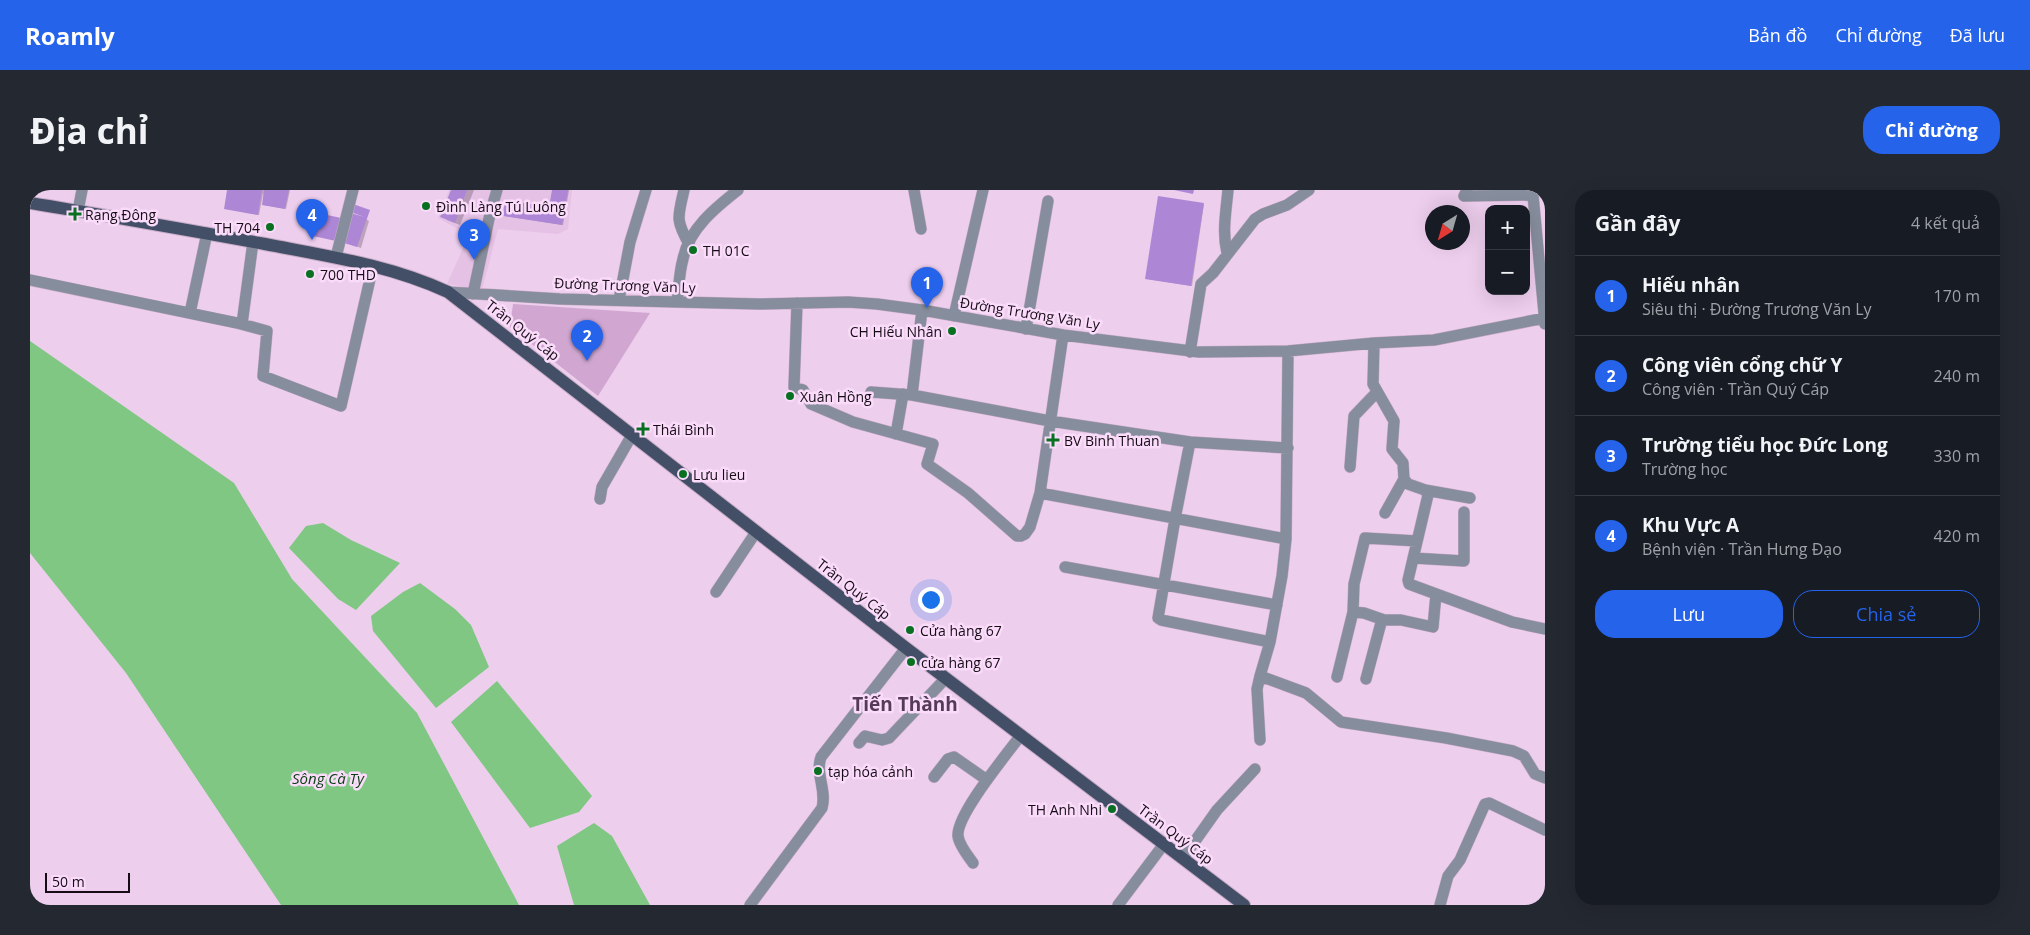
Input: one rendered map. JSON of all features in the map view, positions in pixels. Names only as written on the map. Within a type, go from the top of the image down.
[{"type":"main road","name":"Trần Quý Cáp","points":[[30,203],[336,257],[408,276],[448,292],[906,648],[1244,905]]},
{"type":"street","points":[[78,211],[82,190]]},
{"type":"street","points":[[336,257],[353,190]]},
{"type":"street","points":[[473,294],[497,190]]},
{"type":"street","points":[[619,300],[630,242],[646,190]]},
{"type":"street","points":[[684,190],[678,218],[679,227],[689,244]]},
{"type":"street","points":[[677,302],[683,258],[689,244],[705,218],[738,190]]},
{"type":"street","points":[[914,190],[921,229]]},
{"type":"street","points":[[954,316],[983,190]]},
{"type":"street","points":[[1227,254],[1224,240],[1224,225],[1228,190]]},
{"type":"street","points":[[1190,352],[1201,284],[1213,273],[1259,216],[1287,205],[1309,190]]},
{"type":"street","points":[[1467,190],[1464,196],[1532,195],[1545,324]]},
{"type":"street","points":[[1026,329],[1048,201]]},
{"type":"street","points":[[190,313],[207,233]]},
{"type":"street","points":[[242,324],[253,242]]},
{"type":"street","points":[[30,280],[242,324],[267,331],[263,376],[341,406],[373,266]]},
{"type":"street","name":"Đường Trương Văn Ly","points":[[448,292],[677,302],[848,302],[922,310],[1063,335],[1190,352],[1288,351],[1446,339],[1545,318]]},
{"type":"street","points":[[797,303],[794,387],[803,390],[811,404],[853,422],[932,444],[927,464],[968,493],[1017,536],[1025,534],[1030,527],[1040,493],[1063,335]]},
{"type":"street","points":[[896,434],[908,395],[922,310]]},
{"type":"street","points":[[1374,343],[1373,384],[1394,421],[1392,450],[1403,463],[1404,479],[1385,513]]},
{"type":"street","points":[[1260,740],[1256,689],[1270,642],[1286,539],[1288,351]]},
{"type":"street","points":[[871,392],[908,395],[1050,421],[1190,442],[1288,448]]},
{"type":"street","points":[[1350,467],[1354,416],[1377,392]]},
{"type":"street","points":[[600,500],[602,487],[632,435]]},
{"type":"street","points":[[1190,442],[1158,615],[1161,620],[1270,642]]},
{"type":"street","points":[[1404,479],[1411,486],[1470,498]]},
{"type":"street","points":[[1425,490],[1428,495],[1408,580],[1409,584],[1512,622],[1545,629]]},
{"type":"street","points":[[1040,493],[1286,539]]},
{"type":"street","points":[[1413,558],[1464,561],[1464,512]]},
{"type":"street","points":[[716,592],[756,532]]},
{"type":"street","points":[[1337,677],[1353,612],[1356,570],[1365,538],[1417,541]]},
{"type":"street","points":[[1065,567],[1277,605]]},
{"type":"street","points":[[1353,612],[1364,613],[1382,619],[1401,620],[1433,627],[1436,594]]},
{"type":"street","points":[[1366,679],[1382,619]]},
{"type":"street","points":[[750,905],[822,808],[824,798],[819,767],[821,757],[906,648]]},
{"type":"street","points":[[1260,676],[1306,693],[1341,722],[1446,738],[1514,751],[1524,756],[1535,774],[1545,778]]},
{"type":"street","points":[[859,743],[865,736],[886,740],[946,678]]},
{"type":"street","points":[[973,863],[959,840],[958,832],[965,815],[986,780],[1021,735]]},
{"type":"street","points":[[934,777],[948,759],[954,757],[986,780]]},
{"type":"street","points":[[1183,858],[1217,810],[1255,769]]},
{"type":"street","points":[[1440,905],[1448,876],[1460,860],[1485,804],[1490,803],[1545,830]]},
{"type":"street","points":[[1118,905],[1164,844]]},
{"type":"shaded area","points":[[449,190],[572,190],[568,229],[558,234],[498,229],[482,290],[447,284],[469,235],[438,218]]},
{"type":"shaded area","points":[[513,304],[650,313],[598,396],[510,327]]},
{"type":"water","name":"Sông Cà Ty","points":[[30,341],[234,483],[292,579],[417,713],[519,905],[281,905],[126,673],[30,553]]},
{"type":"water","points":[[323,523],[351,540],[400,563],[356,610],[338,599],[289,548],[306,526]]},
{"type":"water","points":[[420,583],[455,609],[471,625],[489,667],[436,708],[373,631],[371,616],[403,592]]},
{"type":"water","points":[[497,681],[592,796],[579,812],[530,828],[451,722]]},
{"type":"water","points":[[594,823],[612,836],[650,905],[574,905],[557,846]]},
{"type":"building","points":[[227,190],[262,190],[258,215],[224,209]]},
{"type":"building","points":[[264,190],[289,190],[285,209],[262,205]]},
{"type":"building","points":[[451,190],[467,190],[455,223],[440,217]]},
{"type":"building","points":[[552,190],[568,190],[562,225],[503,216],[505,200],[549,207]]},
{"type":"building","points":[[1174,190],[1194,190],[1193,194]]},
{"type":"building","points":[[1158,196],[1204,203],[1191,286],[1145,279]]},
{"type":"building","points":[[353,204],[370,210],[357,247],[341,242],[350,213],[365,217],[350,212]]},
{"type":"building","points":[[318,213],[341,218],[336,241],[313,236]]},
{"type":"place","name":"Đình Làng Tú Luông","points":[[426,206]]},
{"type":"place","name":"Rạng Đông","points":[[75,214]]},
{"type":"place","name":"TH 704","points":[[270,227]]},
{"type":"place","name":"Khu Vực A","points":[[312,240]]},
{"type":"place","name":"TH 01C","points":[[693,250]]},
{"type":"place","name":"Trường tiểu học Đức Long","points":[[474,260]]},
{"type":"place","name":"700 THD","points":[[310,274]]},
{"type":"place","name":"Hiếu nhân","points":[[927,308]]},
{"type":"place","name":"CH Hiếu Nhân","points":[[952,331]]},
{"type":"place","name":"Công viên cổng chữ Y","points":[[587,361]]},
{"type":"place","name":"Xuân Hồng","points":[[790,396]]},
{"type":"place","name":"Thái Bình","points":[[643,429]]},
{"type":"place","name":"BV Binh Thuan","points":[[1053,440]]},
{"type":"place","name":"Lưu lieu","points":[[683,474]]},
{"type":"place","name":"Cửa hàng 67","points":[[910,630]]},
{"type":"place","name":"cửa hàng 67","points":[[911,662]]},
{"type":"place","name":"tạp hóa cảnh","points":[[818,771]]},
{"type":"place","name":"TH Anh Nhi","points":[[1112,809]]},
{"type":"district","name":"Tiến Thành","points":[[905,704]]}]
